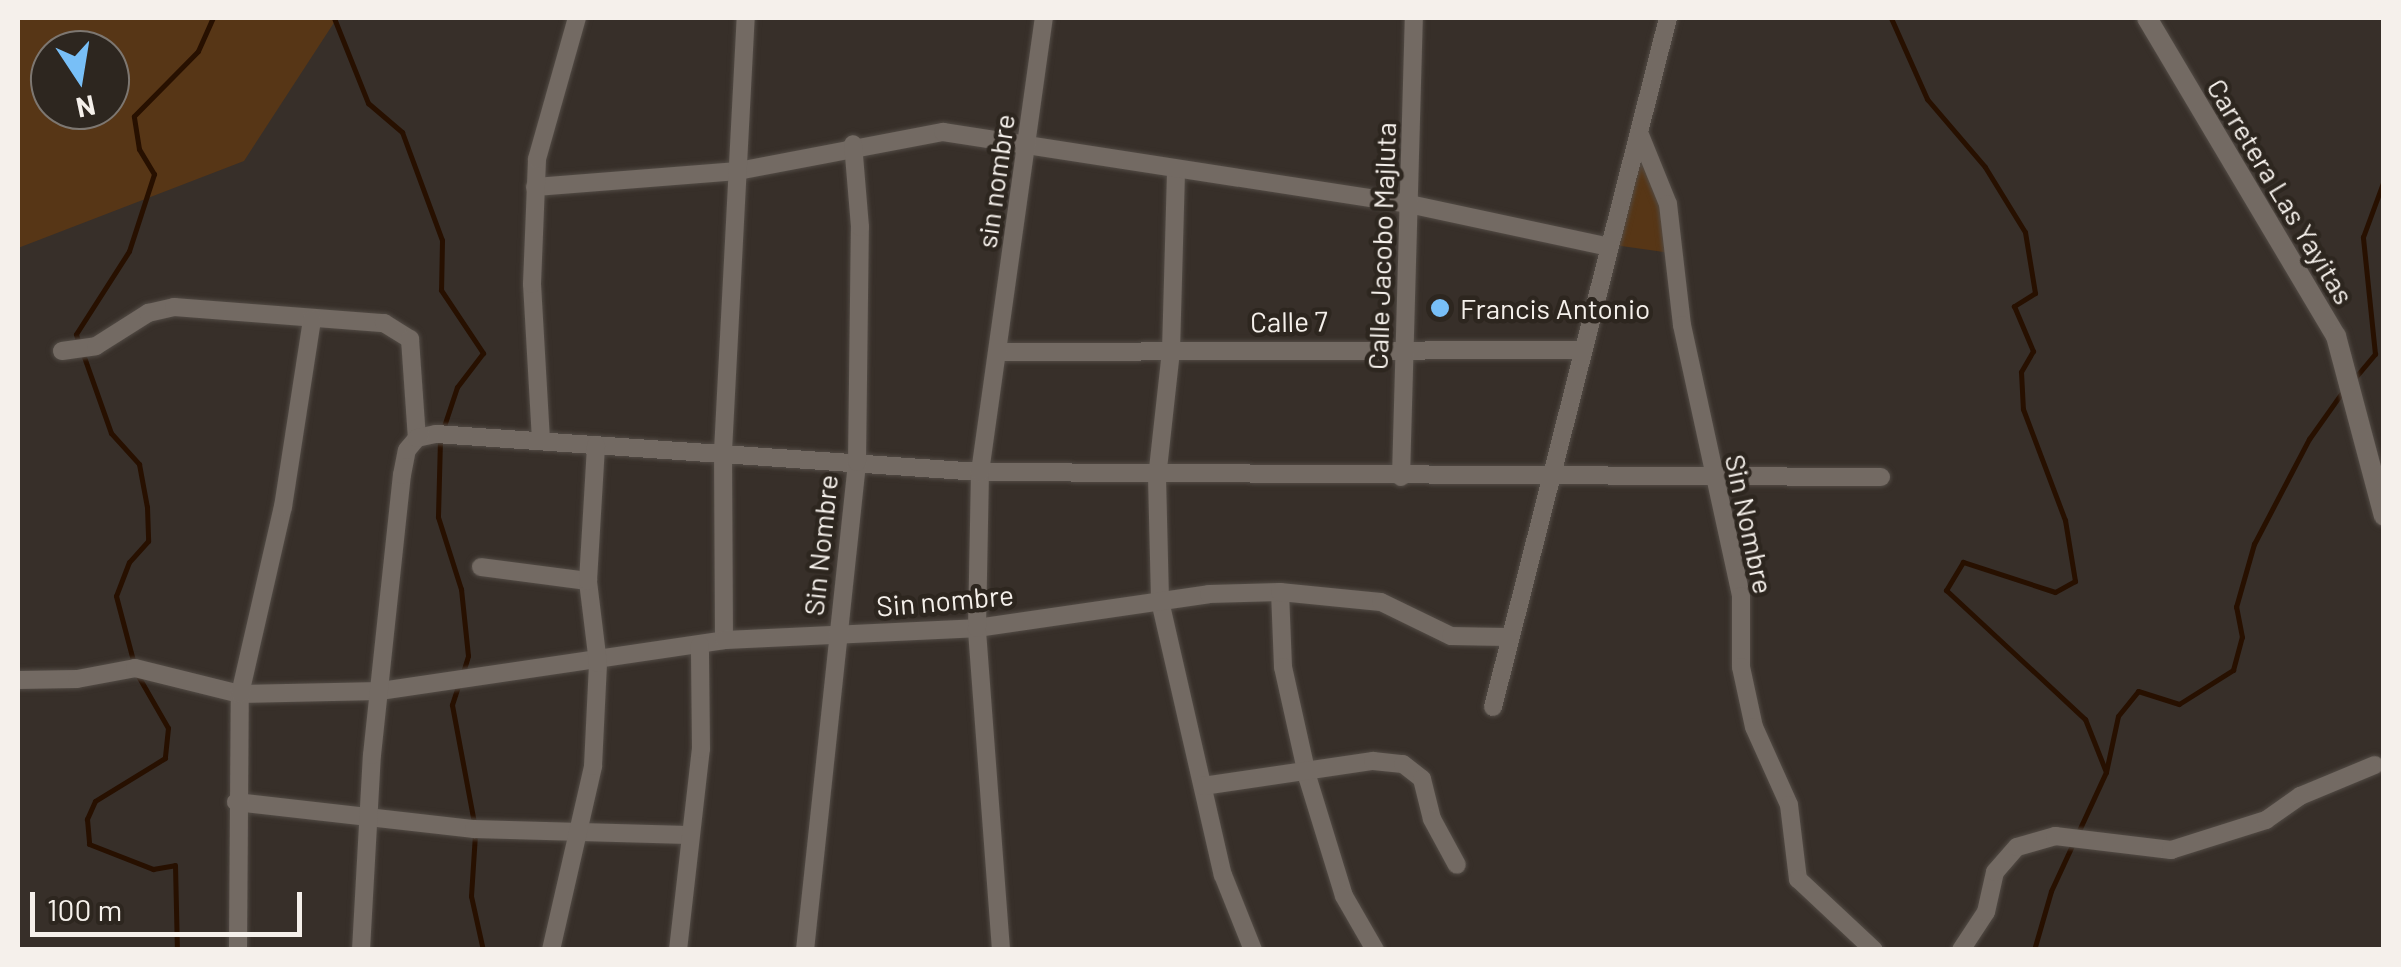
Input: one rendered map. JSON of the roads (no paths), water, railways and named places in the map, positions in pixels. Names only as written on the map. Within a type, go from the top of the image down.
[{"type":"street","points":[[540,440],[532,284],[536,159],[576,18]]},
{"type":"street","points":[[724,640],[724,452],[746,18]]},
{"type":"street","name":"sin nombre","points":[[1001,950],[976,628],[980,472],[1044,18]]},
{"type":"street","name":"Calle Jacobo Majluta","points":[[1401,477],[1414,18]]},
{"type":"street","points":[[1493,707],[1580,350],[1668,18]]},
{"type":"street","name":"Carretera Las Yayitas","points":[[2147,18],[2336,336],[2384,516]]},
{"type":"street","name":"Sin Nombre","points":[[535,187],[738,170],[854,144],[943,132],[1176,172],[1409,204],[1609,247]]},
{"type":"street","name":"Sin Nombre","points":[[1640,135],[1668,204],[1682,324],[1711,478],[1741,596],[1741,667],[1754,727],[1789,805],[1798,878],[1874,950]]},
{"type":"street","name":"Sin Nombre","points":[[804,950],[857,462],[860,226],[854,144]]},
{"type":"street","points":[[1176,172],[1171,350],[1158,477],[1160,601],[1223,876],[1253,950]]},
{"type":"street","points":[[62,351],[96,346],[148,314],[174,307],[384,323],[410,339],[418,438]]},
{"type":"street","points":[[238,950],[236,802],[240,694],[283,507],[312,319]]},
{"type":"street","name":"Calle 7","points":[[999,352],[1406,347],[1580,350]]},
{"type":"street","points":[[361,950],[380,691],[402,475],[406,450],[418,438],[540,440],[980,472],[1158,477],[1882,478]]},
{"type":"street","points":[[551,950],[593,766],[598,663],[588,581],[596,445]]},
{"type":"street","points":[[480,566],[588,581]]},
{"type":"street","points":[[1280,592],[1283,668],[1306,770],[1344,896],[1375,950]]},
{"type":"street","name":"Sin nombre","points":[[18,680],[77,679],[135,668],[240,694],[380,691],[598,663],[724,640],[976,628],[1160,601],[1280,592],[1381,602],[1451,636],[1508,637]]},
{"type":"street","points":[[678,950],[688,835],[701,749],[700,645]]},
{"type":"street","points":[[1203,786],[1373,761],[1403,764],[1422,779],[1432,819],[1457,865]]},
{"type":"street","points":[[1962,950],[1986,912],[1994,872],[2017,847],[2055,836],[2171,850],[2266,820],[2300,796],[2375,765]]},
{"type":"street","points":[[236,802],[370,820],[474,828],[577,827],[688,835]]},
{"type":"waterway","points":[[79,344],[76,334],[129,251],[154,174],[139,149],[134,116],[198,51],[213,18]]},
{"type":"waterway","points":[[334,18],[368,103],[402,132],[442,240],[441,290],[483,353],[457,387],[443,429]]},
{"type":"waterway","points":[[1891,18],[1927,99],[1985,167],[2025,232],[2035,293],[2014,306],[2033,351],[2021,372],[2023,409],[2065,520],[2075,581],[2055,592],[1963,562],[1946,590],[2085,719],[2106,772]]},
{"type":"waterway","points":[[2354,379],[2375,354],[2363,237],[2384,180]]},
{"type":"waterway","points":[[83,354],[111,433],[139,464],[147,507],[148,541],[129,562],[116,596],[134,664]]},
{"type":"waterway","points":[[2034,950],[2051,891],[2106,772],[2118,716],[2138,691],[2179,704],[2233,670],[2242,637],[2236,607],[2254,544],[2309,439],[2343,391]]},
{"type":"waterway","points":[[440,439],[438,517],[461,589],[468,656],[463,672]]},
{"type":"waterway","points":[[137,674],[168,728],[165,758],[95,801],[87,819],[89,844],[153,869],[175,865],[177,950]]},
{"type":"waterway","points":[[459,683],[452,705],[474,823]]},
{"type":"waterway","points":[[475,834],[471,896],[483,950]]},
{"type":"place","name":"Francis Antonio","points":[[1440,308]]}]
